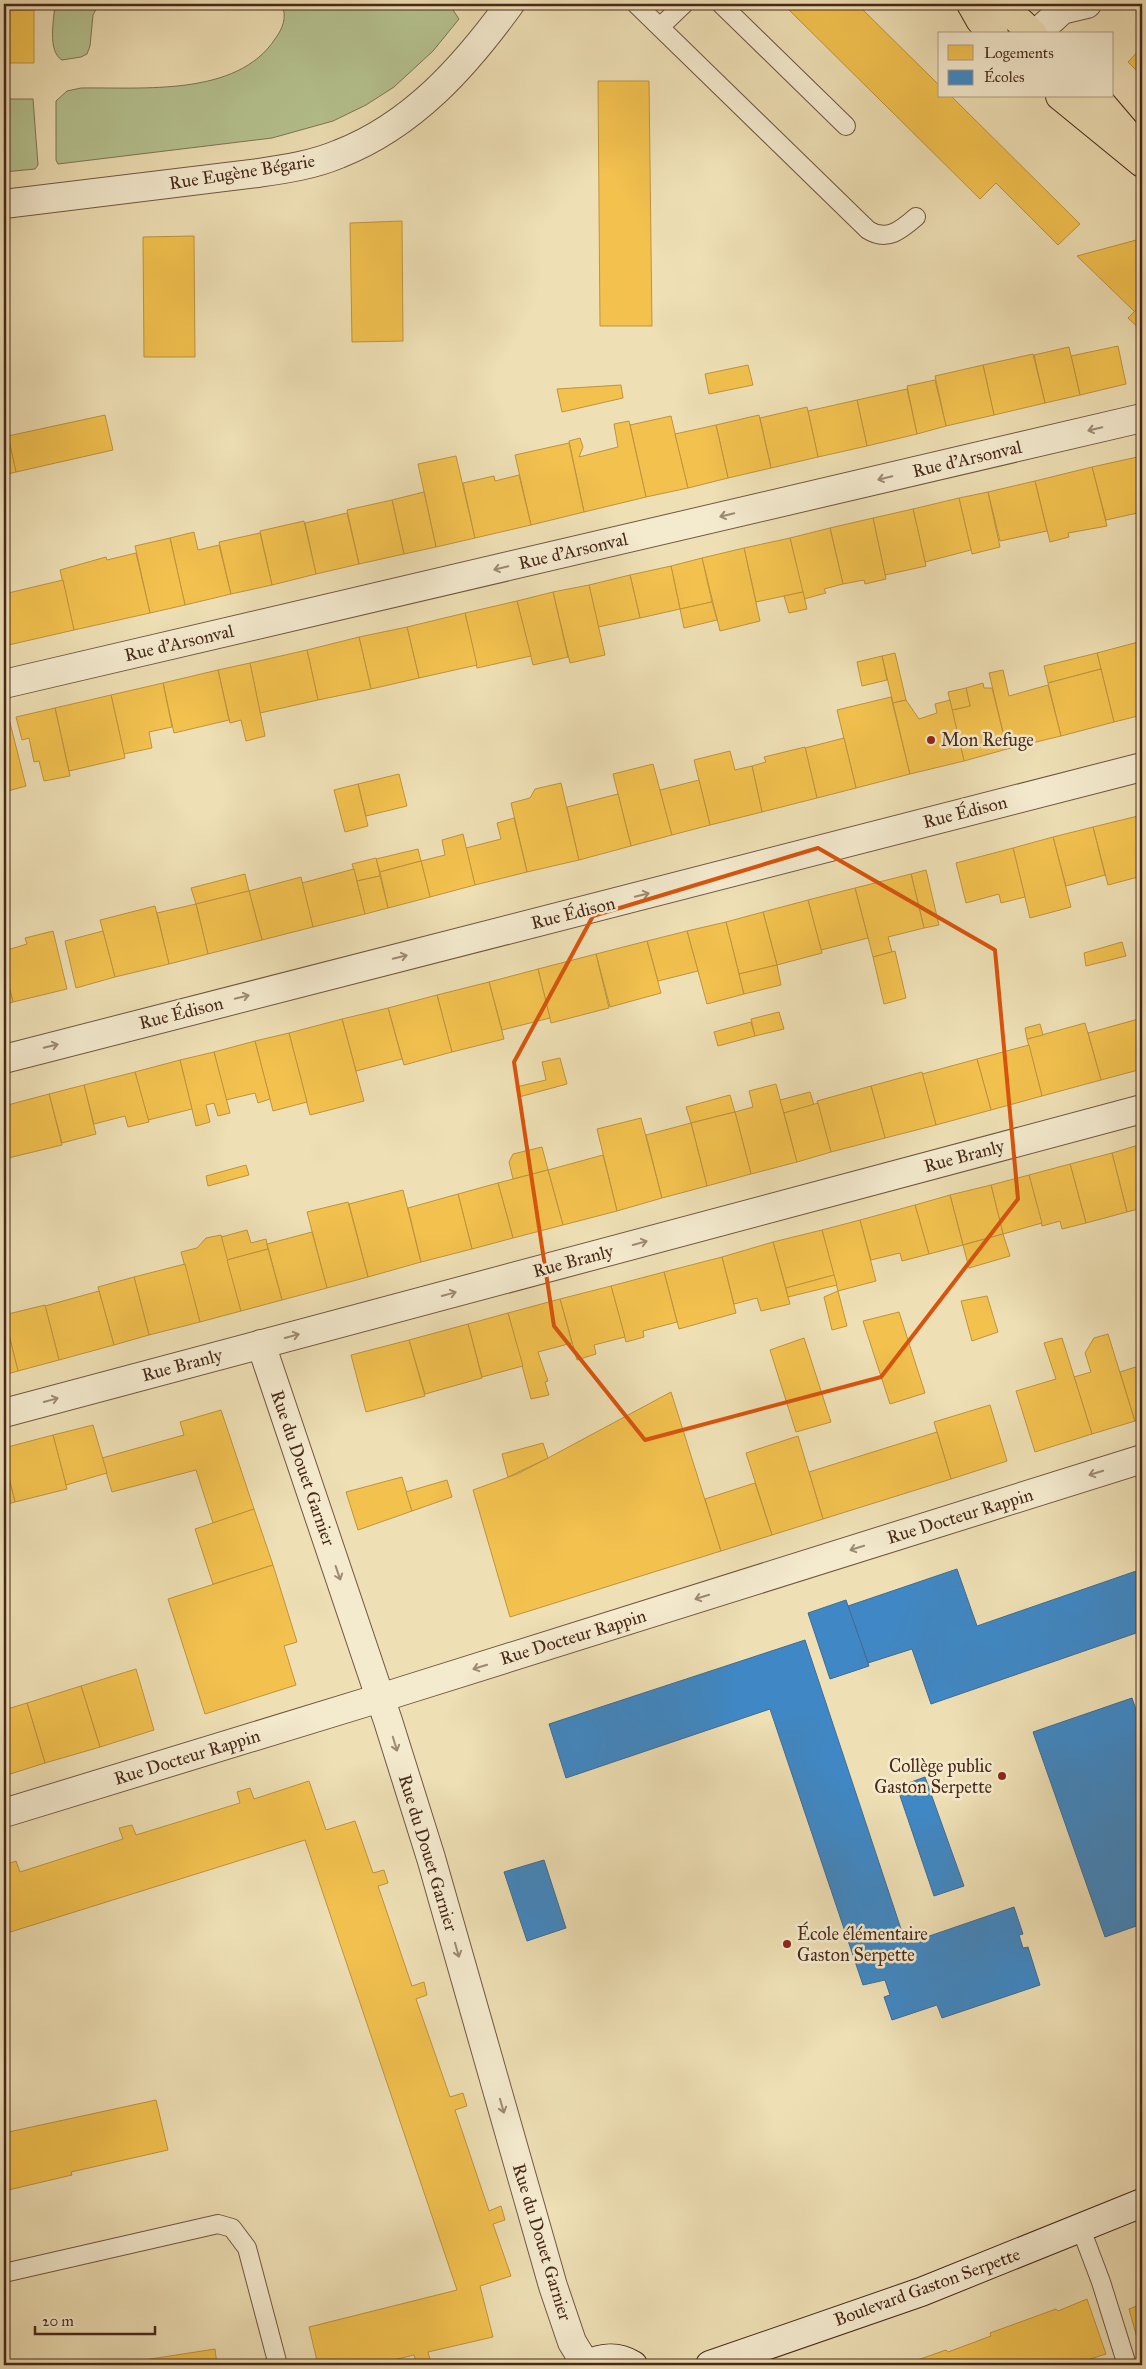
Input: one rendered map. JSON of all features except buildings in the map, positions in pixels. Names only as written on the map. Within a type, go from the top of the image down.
[{"type":"main road","points":[[971,4],[980,20],[992,32]]},
{"type":"main road","points":[[1001,4],[1033,32]]},
{"type":"main road","points":[[1062,98],[1142,163]]},
{"type":"main road","points":[[1096,98],[1142,151]]},
{"type":"street","name":"Rue Eugène Bégarie","points":[[4,204],[258,174],[288,169],[339,154],[386,129],[443,86],[481,44],[510,4]]},
{"type":"street","points":[[1037,32],[1062,10],[1087,4]]},
{"type":"street","name":"Rue d'Arsonval","points":[[4,684],[1142,418]]},
{"type":"street","name":"Rue Édison","points":[[4,1058],[1142,766]]},
{"type":"street","name":"Rue Branly","points":[[4,1413],[1142,1109]]},
{"type":"street","name":"Rue du Douet Garnier","points":[[261,1344],[380,1698],[431,1858],[553,2286],[572,2342],[586,2365]]},
{"type":"street","name":"Rue Docteur Rappin","points":[[4,1813],[380,1698],[1142,1459]]},
{"type":"street","name":"Boulevard Gaston Serpette","points":[[710,2365],[921,2292],[1142,2203]]},
{"type":"street","points":[[586,2365],[607,2357],[624,2360],[633,2365]]},
{"type":"lane","points":[[636,4],[661,26],[868,230],[877,235],[893,234],[916,217]]},
{"type":"lane","points":[[661,26],[684,4]]},
{"type":"lane","points":[[721,4],[846,126]]},
{"type":"lane","points":[[4,2273],[218,2224],[232,2228],[247,2248],[278,2365]]},
{"type":"lane","points":[[1081,2229],[1101,2282],[1127,2365]]},
{"type":"highlighted area","points":[[818,848],[995,950],[1018,1199],[881,1377],[645,1440],[554,1326],[514,1062],[593,916]]},
{"type":"green space","points":[[55,4],[99,4],[93,15],[90,46],[87,54],[81,57],[62,60],[57,56],[54,50],[52,34]]},
{"type":"green space","points":[[282,4],[449,4],[459,19],[433,51],[394,87],[366,105],[333,121],[272,138],[58,164],[56,160],[56,101],[67,91],[81,88],[187,85],[213,80],[237,71],[258,58],[278,35],[284,18]]},
{"type":"green space","points":[[4,99],[33,99],[38,165],[35,169],[4,172]]},
{"type":"place","name":"Mon Refuge","points":[[931,740]]},
{"type":"place","name":"Collège public Gaston Serpette","points":[[1002,1776]]},
{"type":"place","name":"École élémentaire Gaston Serpette","points":[[787,1944]]}]
